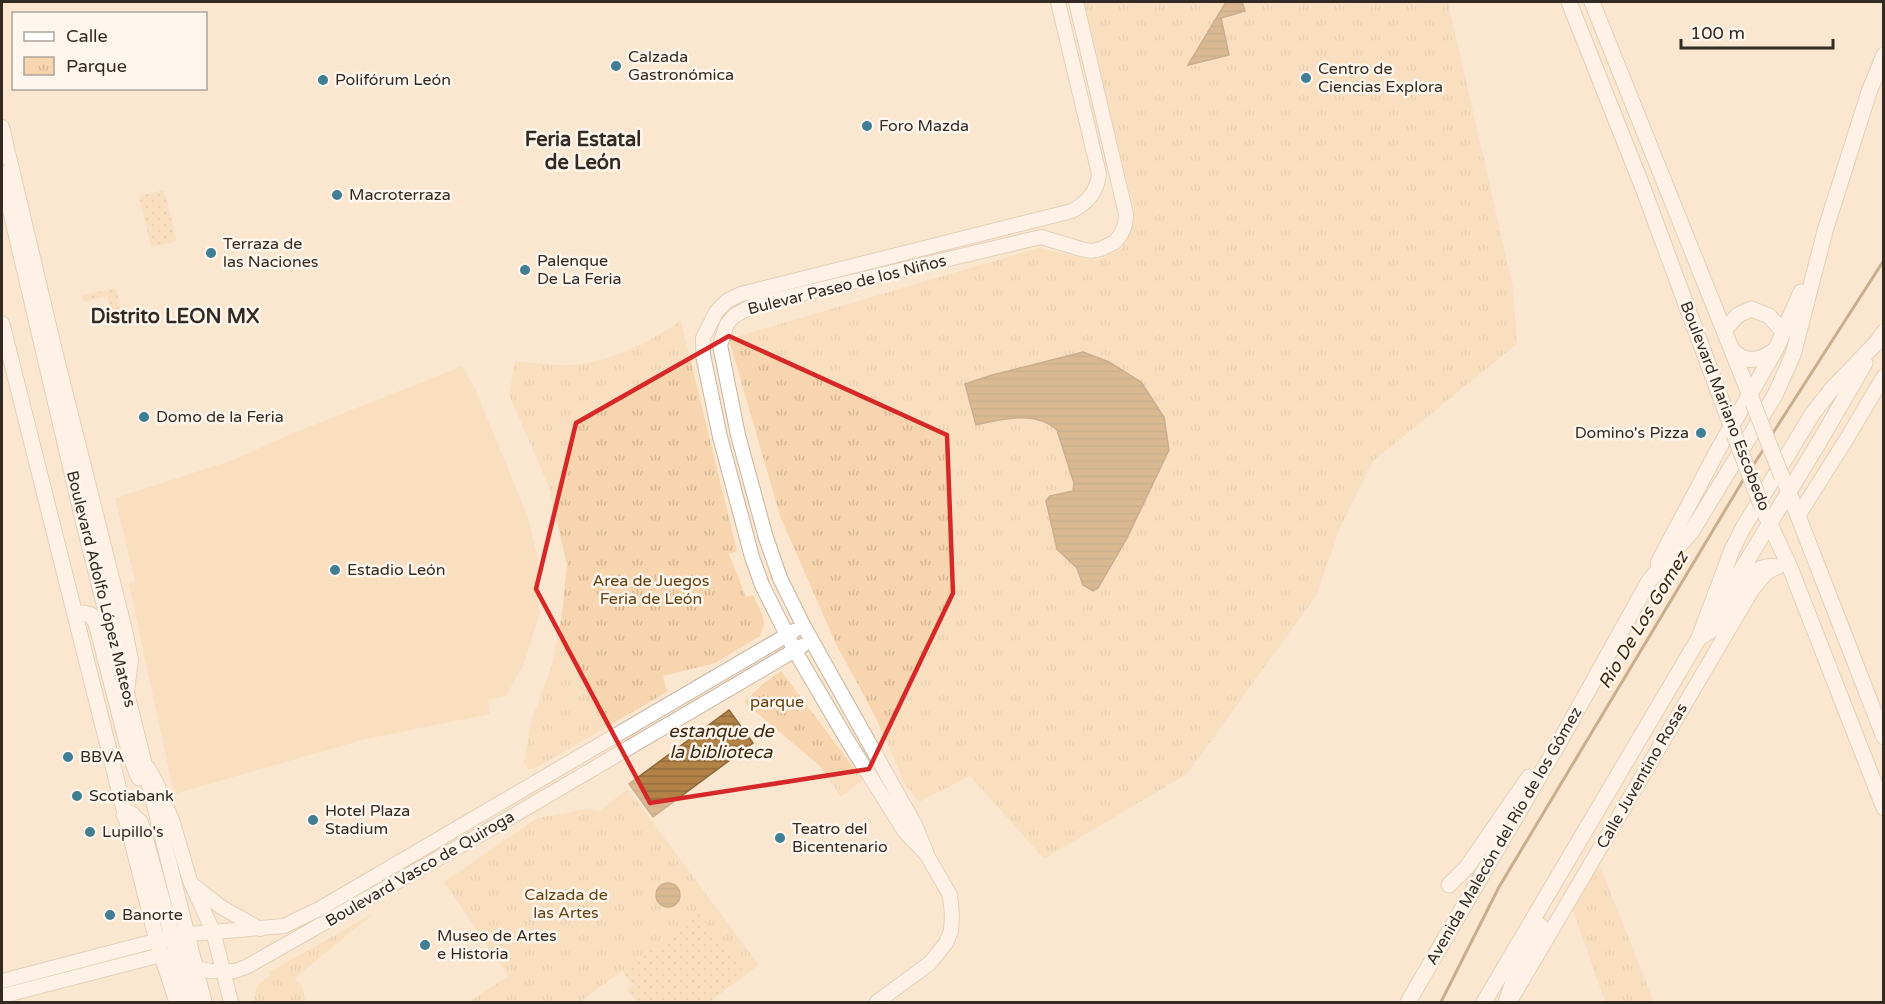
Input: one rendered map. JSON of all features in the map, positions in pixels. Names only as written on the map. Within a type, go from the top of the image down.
[{"type":"main road","name":"Boulevard Mariano Escobedo","points":[[1569,2],[1643,188],[1719,395],[1769,522],[1783,566],[1797,587],[1884,808]]},
{"type":"main road","name":"Boulevard Mariano Escobedo","points":[[1593,2],[1789,492],[1884,737]]},
{"type":"main road","name":"Avenida Malecón del Río de los Gómez","points":[[1408,1002],[1560,741],[1649,581],[1692,531],[1775,395],[1793,355],[1825,231],[1869,92],[1884,55]]},
{"type":"main road","points":[[1608,100],[1617,105],[1633,105]]},
{"type":"main road","name":"Boulevard Adolfo López Mateos","points":[[2,174],[45,362],[158,814],[169,941],[195,968],[204,1002]]},
{"type":"main road","points":[[1649,581],[1719,448],[1752,399],[1784,332],[1825,231]]},
{"type":"main road","points":[[1724,330],[1738,315],[1751,309],[1769,316],[1784,332]]},
{"type":"main road","name":"Boulevard Adolfo López Mateos","points":[[2,324],[124,815],[169,941],[186,999]]},
{"type":"main road","points":[[1484,1002],[1880,337]]},
{"type":"main road","points":[[1699,638],[1732,550],[1743,528],[1813,413],[1880,337]]},
{"type":"main road","points":[[1730,346],[1737,355],[1752,360],[1762,358],[1776,349]]},
{"type":"main road","points":[[1719,395],[1722,422],[1719,448]]},
{"type":"main road","points":[[1797,587],[1800,567],[1813,555]]},
{"type":"main road","points":[[1699,638],[1719,624],[1744,583],[1755,571],[1768,565],[1783,566]]},
{"type":"main road","points":[[75,615],[83,613],[91,615],[96,623],[130,755],[142,785],[158,814]]},
{"type":"main road","points":[[1812,623],[1836,613]]},
{"type":"main road","points":[[1449,885],[1467,867],[1532,773],[1560,741]]},
{"type":"main road","points":[[1507,1002],[1525,953],[1557,895],[1574,850]]},
{"type":"main road","points":[[169,941],[178,960],[186,999]]},
{"type":"street","name":"Bulevar Paseo de los Niños","points":[[928,857],[905,832],[846,738],[786,636],[762,585],[752,557],[720,437],[703,355],[703,338],[716,312],[727,301],[750,291],[1072,211],[1087,201],[1094,193],[1099,174],[1058,2]]},
{"type":"street","name":"Bulevar Paseo de los Niños","points":[[877,1002],[930,963],[946,943],[951,931],[950,895],[928,857],[915,825],[803,625],[780,578],[766,538],[738,435],[724,373],[720,345],[722,334],[734,316],[754,305],[978,251],[1041,237],[1091,251],[1115,242],[1125,225],[1126,214],[1076,2]]},
{"type":"street","points":[[2,127],[125,630],[131,660],[127,695]]},
{"type":"street","points":[[1798,516],[1884,376]]},
{"type":"street","name":"Calle Juventino Rosas","points":[[1507,1002],[1752,590],[1766,573],[1783,566]]},
{"type":"street","name":"Boulevard Vasco de Quiroga","points":[[6,980],[213,931],[284,926],[321,908],[803,625]]},
{"type":"street","name":"Boulevard Vasco de Quiroga","points":[[178,960],[195,968],[224,972],[246,967],[506,820],[795,651],[811,639]]},
{"type":"street","points":[[142,757],[156,782],[172,823],[190,881],[213,931],[231,1002]]},
{"type":"street","points":[[190,881],[221,907],[260,929]]},
{"type":"street","name":"Boulevard Vasco de Quiroga","points":[[8,994],[169,941]]},
{"type":"street","points":[[6,980],[8,994]]},
{"type":"highlighted area","points":[[729,336],[947,435],[953,593],[869,769],[650,803],[536,589],[576,423]]},
{"type":"green space","name":"Centro de Ciencias Explora","points":[[1081,2],[1448,2],[1513,287],[1517,344],[1373,461],[1340,528],[1316,596],[1187,774],[1044,859],[970,776],[919,802],[906,786],[874,714],[836,644],[780,516],[729,339],[1038,248],[1096,261],[1122,249],[1134,209]]},
{"type":"green space","points":[[164,190],[177,241],[151,247],[139,196]]},
{"type":"green space","points":[[116,288],[121,310],[111,313],[107,296],[83,302],[82,295]]},
{"type":"green space","name":"Area de Juegos Feria de León","points":[[681,321],[737,551],[729,554],[746,597],[753,595],[763,617],[764,624],[760,636],[715,663],[663,676],[667,692],[534,769],[528,769],[524,763],[531,721],[552,666],[562,613],[567,564],[548,485],[509,395],[515,361],[564,365],[594,362],[633,348]]},
{"type":"green space","name":"Estadio León","points":[[462,366],[474,386],[528,517],[538,558],[539,615],[524,664],[506,696],[488,700],[490,714],[366,739],[174,794],[129,584],[135,581],[115,498],[233,460],[291,434]]},
{"type":"green space","name":"parque","points":[[781,671],[863,780],[841,797],[820,766],[744,702]]},
{"type":"green space","name":"Calzada de las Artes","points":[[628,789],[759,965],[746,975],[699,914],[580,1002],[469,1002],[508,976],[444,882],[537,818],[588,809],[599,811]]},
{"type":"green space","points":[[1597,859],[1654,1002],[1605,1002],[1571,905]]},
{"type":"green space","points":[[374,913],[295,978],[302,986],[306,1002],[254,1002],[256,990],[263,980],[271,975],[269,972]]},
{"type":"green space","points":[[700,913],[746,975],[709,1002],[636,1002],[627,990],[633,986],[622,971]]},
{"type":"water","points":[[1226,2],[1242,2],[1245,11],[1221,18],[1229,55],[1188,65]]},
{"type":"water","points":[[1083,352],[1109,362],[1141,382],[1164,417],[1169,450],[1127,538],[1098,588],[1093,591],[1083,585],[1077,568],[1057,549],[1046,501],[1050,496],[1073,491],[1074,483],[1057,430],[1049,424],[1029,418],[1007,419],[976,425],[965,384]]},
{"type":"water","name":"estanque de la biblioteca","points":[[729,710],[753,743],[653,817],[629,784]]},
{"type":"water","points":[[668,883],[677,886],[680,895],[677,904],[668,907],[659,904],[656,895],[659,886]]},
{"type":"waterway","name":"Rio De Los Gomez","points":[[1771,436],[1884,260]]},
{"type":"waterway","name":"Rio De Los Gomez","points":[[1752,467],[1765,447]]},
{"type":"waterway","name":"Rio De Los Gomez","points":[[1441,1002],[1499,887],[1745,477]]},
{"type":"place","name":"Calzada Gastronómica","points":[[616,66]]},
{"type":"place","name":"Centro de Ciencias Explora","points":[[1306,78]]},
{"type":"place","name":"Polifórum León","points":[[323,80]]},
{"type":"place","name":"Foro Mazda","points":[[867,126]]},
{"type":"place","name":"Macroterraza","points":[[337,195]]},
{"type":"place","name":"Terraza de las Naciones","points":[[211,253]]},
{"type":"place","name":"Palenque De La Feria","points":[[525,270]]},
{"type":"place","name":"Domo de la Feria","points":[[144,417]]},
{"type":"place","name":"Domino's Pizza","points":[[1701,433]]},
{"type":"place","name":"Estadio León","points":[[335,570]]},
{"type":"place","name":"BBVA","points":[[68,757]]},
{"type":"place","name":"Scotiabank","points":[[77,796]]},
{"type":"place","name":"Hotel Plaza Stadium","points":[[313,820]]},
{"type":"place","name":"Lupillo's","points":[[90,832]]},
{"type":"place","name":"Teatro del Bicentenario","points":[[780,838]]},
{"type":"place","name":"Banorte","points":[[110,915]]},
{"type":"place","name":"Museo de Artes e Historia","points":[[425,945]]},
{"type":"district","name":"Feria Estatal de León","points":[[583,152]]},
{"type":"district","name":"Distrito LEON MX","points":[[175,317]]}]
